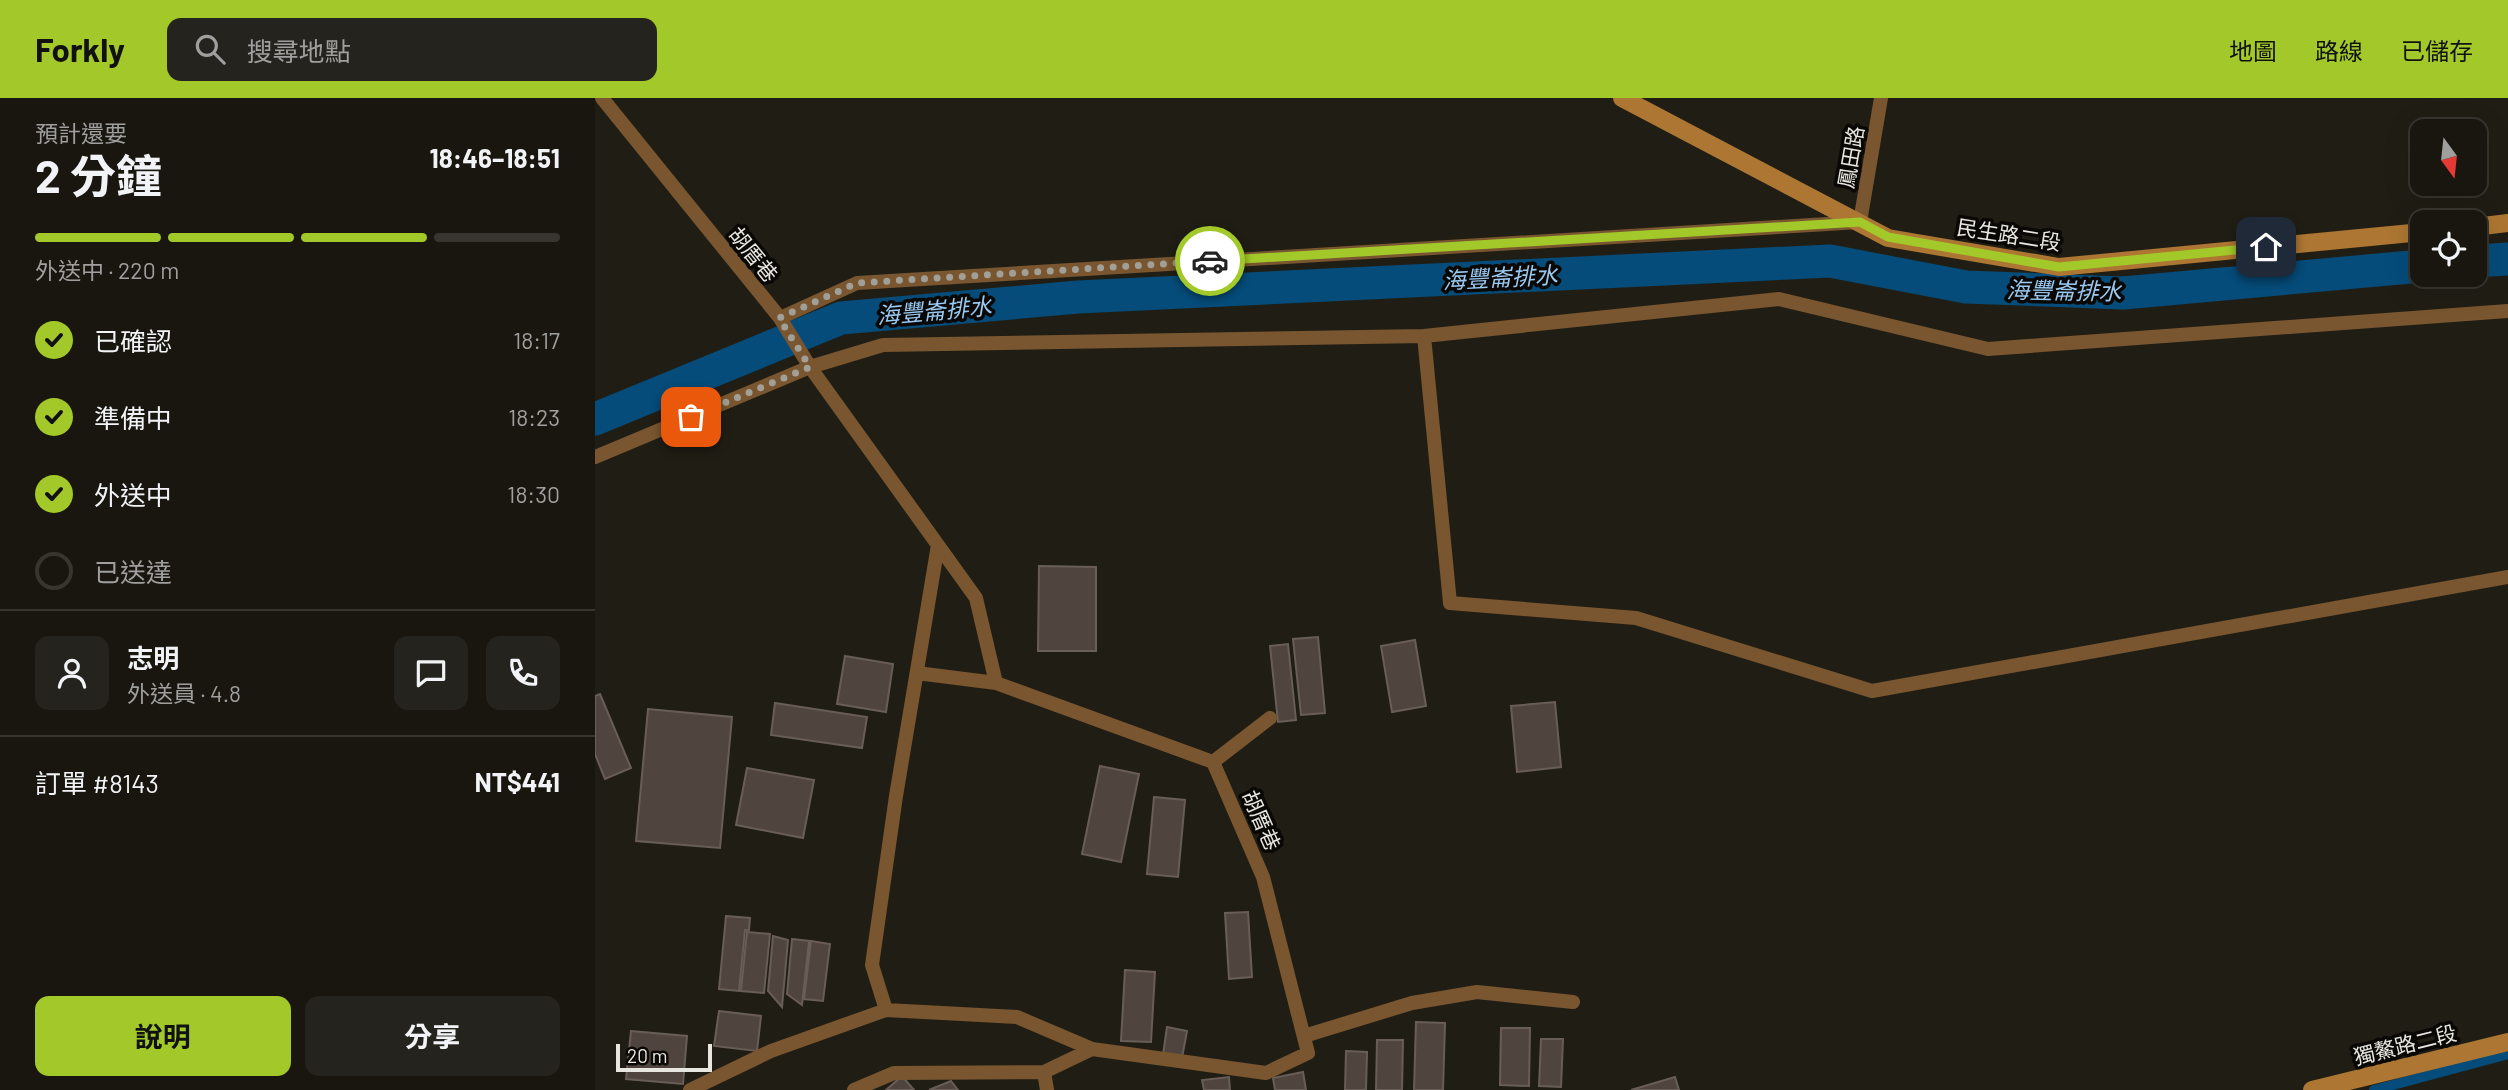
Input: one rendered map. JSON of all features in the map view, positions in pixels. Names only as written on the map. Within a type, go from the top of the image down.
[{"type":"street","name":"民生路二段","points":[[1622,98],[1888,237],[2059,267],[2410,233]]},
{"type":"street","points":[[2487,226],[2508,223]]},
{"type":"street","name":"獨鰲路二段","points":[[2312,1090],[2508,1042]]},
{"type":"lane","name":"胡厝巷","points":[[602,98],[780,320],[809,366],[976,598],[996,683]]},
{"type":"lane","name":"鳳田路","points":[[1860,222],[1881,98]]},
{"type":"lane","points":[[780,320],[857,283],[1860,222]]},
{"type":"lane","points":[[595,457],[809,366],[883,345],[1424,336],[1779,299],[1988,349],[2508,311]]},
{"type":"lane","points":[[1424,336],[1450,603],[1636,618],[1872,691],[2508,578]]},
{"type":"lane","points":[[886,1010],[872,965],[938,545]]},
{"type":"lane","points":[[917,673],[996,683],[1213,762],[1270,718]]},
{"type":"lane","name":"胡厝巷","points":[[1213,762],[1263,877],[1304,1036]]},
{"type":"lane","points":[[690,1090],[771,1051],[886,1010],[1017,1017],[1092,1049],[1266,1073],[1308,1054],[1304,1036],[1412,1003],[1477,992],[1573,1002]]},
{"type":"lane","points":[[854,1090],[894,1073],[1044,1072],[1092,1049]]},
{"type":"lane","points":[[1044,1072],[1047,1090]]},
{"type":"building","points":[[1039,566],[1096,567],[1096,651],[1038,651]]},
{"type":"building","points":[[1318,637],[1325,713],[1301,715],[1293,639]]},
{"type":"building","points":[[1415,640],[1426,706],[1392,712],[1381,646]]},
{"type":"building","points":[[1288,644],[1296,720],[1278,722],[1270,646]]},
{"type":"building","points":[[845,656],[893,664],[886,712],[837,704]]},
{"type":"building","points":[[600,694],[631,768],[605,779],[595,754],[595,696]]},
{"type":"building","points":[[1555,702],[1561,767],[1517,772],[1511,706]]},
{"type":"building","points":[[775,703],[867,717],[862,748],[771,735]]},
{"type":"building","points":[[648,709],[732,717],[720,848],[636,841]]},
{"type":"building","points":[[1100,766],[1139,774],[1121,862],[1082,854]]},
{"type":"building","points":[[747,768],[814,780],[803,838],[736,825]]},
{"type":"building","points":[[1154,797],[1185,800],[1178,877],[1147,874]]},
{"type":"building","points":[[1248,912],[1252,977],[1229,979],[1225,913]]},
{"type":"building","points":[[726,916],[750,918],[749,930],[745,930],[739,991],[719,989]]},
{"type":"building","points":[[747,932],[770,934],[764,993],[741,991]]},
{"type":"building","points":[[773,936],[788,940],[782,1007],[768,991]]},
{"type":"building","points":[[792,939],[809,941],[802,1005],[787,994]]},
{"type":"building","points":[[811,941],[830,944],[823,1001],[804,999]]},
{"type":"building","points":[[1125,970],[1155,972],[1151,1042],[1121,1041]]},
{"type":"building","points":[[719,1011],[761,1016],[757,1051],[714,1046]]},
{"type":"building","points":[[1416,1022],[1445,1023],[1443,1090],[1414,1090]]},
{"type":"building","points":[[1167,1027],[1187,1031],[1182,1058],[1163,1055]]},
{"type":"building","points":[[1501,1028],[1530,1028],[1529,1086],[1500,1085]]},
{"type":"building","points":[[631,1031],[687,1036],[683,1084],[626,1079]]},
{"type":"building","points":[[1541,1039],[1563,1039],[1561,1087],[1539,1086]]},
{"type":"building","points":[[1377,1040],[1403,1040],[1402,1090],[1376,1090]]},
{"type":"building","points":[[1346,1051],[1367,1052],[1366,1090],[1345,1090]]},
{"type":"building","points":[[1303,1072],[1306,1090],[1275,1090],[1273,1078]]},
{"type":"building","points":[[902,1076],[914,1090],[886,1090]]},
{"type":"building","points":[[1229,1077],[1230,1090],[1204,1090],[1202,1080]]},
{"type":"building","points":[[1675,1077],[1679,1090],[1631,1090]]},
{"type":"building","points":[[951,1081],[958,1090],[929,1090]]},
{"type":"waterway","name":"海豐崙排水","points":[[2487,260],[2508,259]]},
{"type":"waterway","name":"海豐崙排水","points":[[595,419],[841,318],[1078,297],[1830,261],[1966,287],[2123,293],[2410,267]]},
{"type":"waterway","points":[[2374,1090],[2508,1054]]},
{"type":"way so far","points":[[691,417],[810,367],[779,318],[857,283],[1210,261]]},
{"type":"route","points":[[1210,261],[1860,222],[1888,237],[2059,267],[2266,247]]}]
